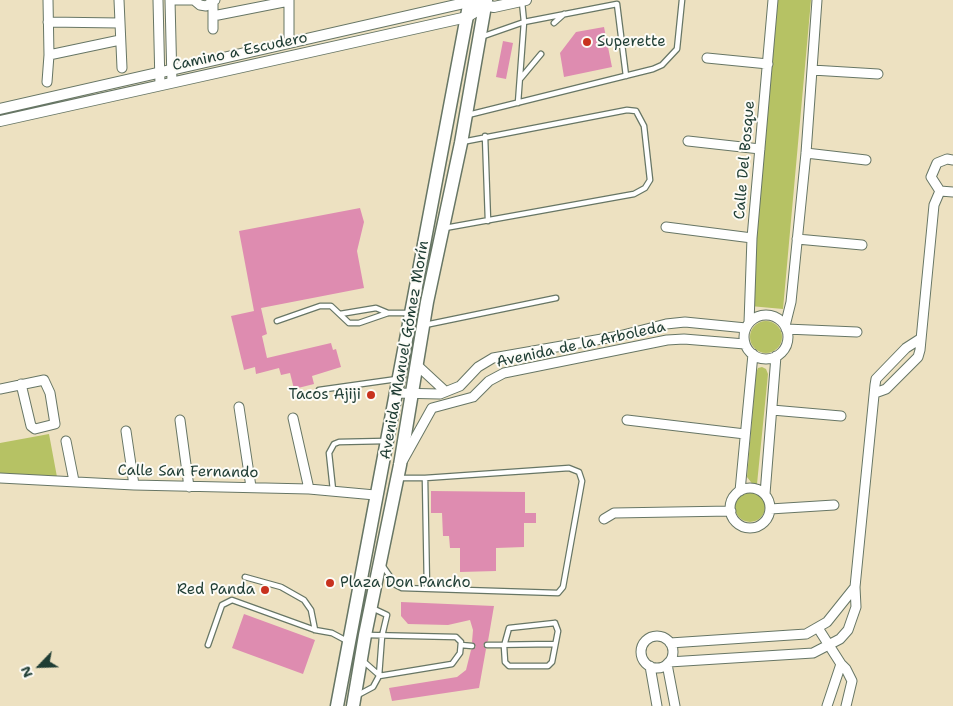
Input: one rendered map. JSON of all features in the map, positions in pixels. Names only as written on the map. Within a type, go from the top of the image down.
[{"type":"main road","name":"Avenida Manuel Gómez Morín","points":[[337,706],[347,641],[469,1]]},
{"type":"main road","name":"Avenida Manuel Gómez Morín","points":[[354,701],[370,607],[381,564],[398,478],[424,325],[461,142],[486,3]]},
{"type":"street","points":[[47,82],[49,56],[48,0]]},
{"type":"street","points":[[119,0],[122,68]]},
{"type":"street","points":[[158,0],[158,72],[160,85]]},
{"type":"street","points":[[172,82],[171,0],[194,0],[200,5],[206,6],[214,2]]},
{"type":"street","points":[[213,16],[289,0],[289,42]]},
{"type":"street","name":"Camino a Escudero","points":[[0,109],[469,1],[486,3],[494,7],[524,0]]},
{"type":"street","name":"Calle Del Bosque","points":[[748,325],[752,238],[773,0]]},
{"type":"street","points":[[765,494],[750,488],[740,491],[732,500],[731,511],[738,524],[752,528],[765,522],[770,509],[765,494],[776,356],[786,345],[785,328],[791,302],[806,153],[818,0]]},
{"type":"street","points":[[213,29],[214,2]]},
{"type":"street","name":"Camino a Escudero","points":[[0,120],[467,17],[486,3]]},
{"type":"street","points":[[48,22],[119,23]]},
{"type":"street","points":[[49,56],[120,40]]},
{"type":"street","points":[[707,58],[768,64]]},
{"type":"street","points":[[812,70],[878,74]]},
{"type":"street","points":[[688,141],[760,149]]},
{"type":"street","points":[[806,153],[866,160]]},
{"type":"street","points":[[940,191],[931,178],[934,167],[942,160],[953,157]]},
{"type":"street","points":[[940,191],[953,192]]},
{"type":"street","points":[[876,393],[886,388],[918,357],[934,205],[940,191]]},
{"type":"street","points":[[666,227],[752,238]]},
{"type":"street","points":[[797,239],[862,245]]},
{"type":"street","points":[[776,356],[762,358],[753,354],[745,344],[748,325],[765,315],[776,318],[785,328],[857,332]]},
{"type":"street","name":"Avenida de la Arboleda","points":[[443,392],[460,386],[483,363],[494,358],[685,322],[748,325]]},
{"type":"street","points":[[632,332],[634,346]]},
{"type":"street","name":"Avenida de la Arboleda","points":[[432,408],[473,397],[497,375],[634,346],[684,339],[745,344]]},
{"type":"street","points":[[650,666],[659,668],[668,663],[813,653],[840,640],[854,618],[856,608],[855,587],[876,378],[906,348],[920,340]]},
{"type":"street","points":[[517,354],[520,370]]},
{"type":"street","points":[[740,491],[753,354]]},
{"type":"street","points":[[418,366],[443,392]]},
{"type":"street","points":[[0,388],[21,384],[44,380],[50,393],[55,424],[35,429],[31,426],[21,384]]},
{"type":"street","points":[[395,393],[443,392]]},
{"type":"street","points":[[400,465],[443,392]]},
{"type":"street","points":[[239,406],[251,487]]},
{"type":"street","points":[[772,410],[841,416]]},
{"type":"street","points":[[294,418],[309,489]]},
{"type":"street","points":[[180,420],[189,487]]},
{"type":"street","points":[[627,420],[745,434]]},
{"type":"street","points":[[126,431],[134,485]]},
{"type":"street","points":[[66,441],[74,481]]},
{"type":"street","name":"Calle San Fernando","points":[[0,478],[189,487],[333,490],[375,495]]},
{"type":"street","points":[[770,509],[834,505]]},
{"type":"street","points":[[604,519],[614,513],[731,511]]},
{"type":"street","points":[[657,706],[650,666],[641,654],[647,640],[662,637],[670,643],[806,634],[827,622],[855,587]]},
{"type":"street","points":[[818,628],[852,681],[846,706]]},
{"type":"street","points":[[670,643],[672,653],[668,663],[675,706]]},
{"type":"street","points":[[828,706],[841,664]]},
{"type":"lane","points":[[518,103],[524,0]]},
{"type":"lane","points":[[465,116],[626,76],[662,65],[676,50],[682,0]]},
{"type":"lane","points":[[480,37],[524,22],[617,4],[626,76]]},
{"type":"lane","points":[[554,23],[565,13]]},
{"type":"lane","points":[[520,79],[541,54]]},
{"type":"lane","points":[[444,228],[634,194],[645,188],[650,180],[644,126],[636,111],[627,110],[484,136],[461,142]]},
{"type":"lane","points":[[484,136],[488,221]]},
{"type":"lane","points":[[424,325],[556,298]]},
{"type":"lane","points":[[277,321],[320,306],[331,306],[349,323],[359,323],[388,312]]},
{"type":"lane","points":[[340,314],[376,308],[388,312],[410,313]]},
{"type":"lane","points":[[319,390],[397,378]]},
{"type":"lane","points":[[333,490],[329,454],[334,444],[339,442],[386,441]]},
{"type":"lane","points":[[381,564],[399,587],[558,593],[563,586],[582,481],[579,472],[569,468],[425,478],[398,478]]},
{"type":"lane","points":[[425,478],[427,589]]},
{"type":"lane","points":[[245,577],[281,587],[304,600],[311,610],[315,630]]},
{"type":"lane","points":[[208,645],[222,605],[232,600],[315,630],[332,633],[347,641]]},
{"type":"lane","points":[[354,701],[373,687],[379,676],[382,636],[387,615],[370,607]]},
{"type":"lane","points":[[554,623],[558,631],[552,662],[544,668],[509,666],[505,662],[504,646],[508,630],[511,627],[554,623]]},
{"type":"lane","points":[[365,635],[456,637],[461,645],[460,653],[452,664],[379,676]]},
{"type":"lane","points":[[487,645],[554,644]]},
{"type":"lane","points":[[461,645],[472,646]]},
{"type":"lane","points":[[361,659],[375,669],[379,676]]},
{"type":"green space","points":[[778,0],[811,0],[783,309],[750,306]]},
{"type":"green space","points":[[766,321],[778,325],[782,337],[778,349],[766,353],[754,349],[750,337],[754,325]]},
{"type":"green space","points":[[758,368],[766,369],[768,374],[757,484],[754,486],[747,477],[756,373]]},
{"type":"green space","points":[[49,434],[57,477],[0,475],[0,443]]},
{"type":"green space","points":[[750,492],[761,496],[765,507],[761,518],[750,522],[739,518],[735,507],[739,496]]},
{"type":"building","name":"Superette","points":[[604,27],[612,67],[564,77],[560,53],[576,32]]},
{"type":"building","points":[[503,41],[513,43],[506,79],[496,77]]},
{"type":"building","points":[[360,208],[364,222],[357,251],[364,288],[261,308],[267,334],[262,336],[267,358],[331,343],[333,350],[336,349],[341,367],[312,376],[314,384],[294,389],[290,373],[281,375],[279,368],[256,374],[255,367],[244,370],[231,316],[254,311],[239,231]]},
{"type":"building","points":[[431,491],[525,492],[525,513],[536,513],[536,523],[524,523],[524,547],[496,548],[496,571],[460,572],[460,548],[450,548],[449,536],[443,536],[442,513],[431,513]]},
{"type":"building","points":[[401,602],[494,606],[488,641],[483,645],[486,649],[479,688],[392,701],[389,688],[457,677],[466,670],[471,650],[476,647],[472,642],[473,630],[470,620],[448,625],[408,624],[401,616]]},
{"type":"building","points":[[244,614],[315,640],[303,674],[232,648]]},
{"type":"place","name":"Superette","points":[[587,42]]},
{"type":"place","name":"Tacos Ajiji","points":[[371,395]]},
{"type":"place","name":"Plaza Don Pancho","points":[[330,583]]},
{"type":"place","name":"Red Panda","points":[[265,590]]}]
